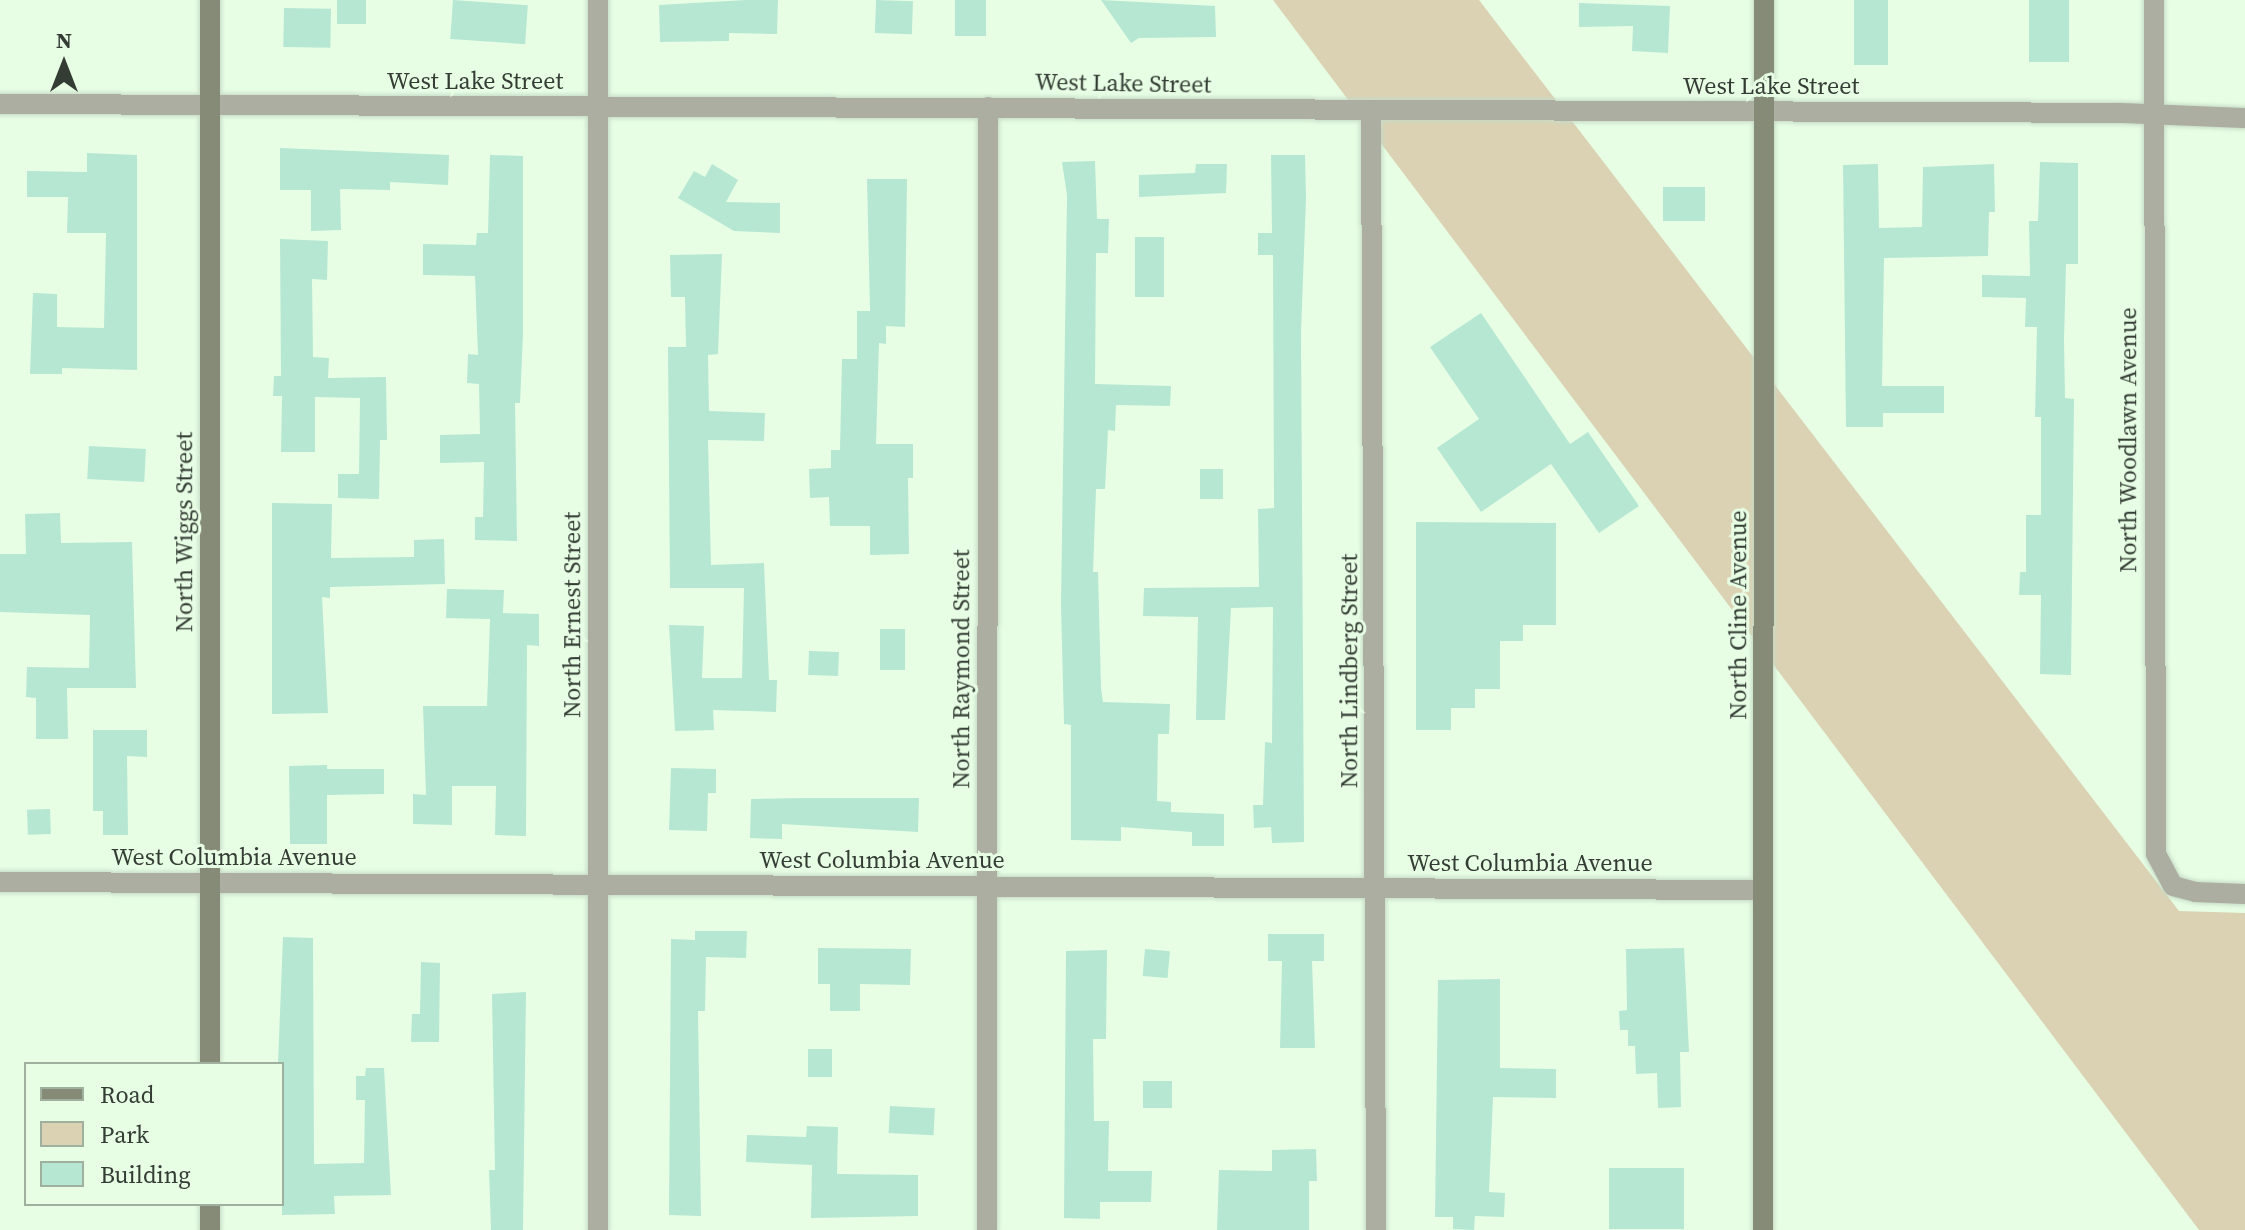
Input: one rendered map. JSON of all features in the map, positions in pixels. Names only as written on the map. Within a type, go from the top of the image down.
[{"type":"street","name":"North Wiggs Street","points":[[210,0],[210,1062]]},
{"type":"street","name":"North Ernest Street","points":[[598,0],[598,1230]]},
{"type":"street","name":"North Cline Avenue","points":[[1763,1230],[1764,0]]},
{"type":"street","name":"North Woodlawn Avenue","points":[[2154,0],[2155,841],[2165,879],[2195,892],[2245,894]]},
{"type":"street","name":"West Lake Street","points":[[0,104],[988,107],[1371,113],[1764,112],[2245,118]]},
{"type":"street","name":"North Raymond Street","points":[[987,1230],[988,107]]},
{"type":"street","name":"North Lindberg Street","points":[[1371,113],[1376,1230]]},
{"type":"street","name":"West Columbia Avenue","points":[[0,882],[1763,890]]},
{"type":"street","points":[[210,1206],[210,1230]]},
{"type":"green space","points":[[1273,0],[1479,0],[2179,911],[2245,913],[2245,1230],[2199,1230]]},
{"type":"building","points":[[337,0],[366,0],[366,24],[337,24]]},
{"type":"building","points":[[453,0],[528,5],[525,44],[450,39]]},
{"type":"building","points":[[778,0],[777,34],[729,33],[729,41],[660,42],[659,5]]},
{"type":"building","points":[[876,0],[913,1],[912,34],[875,33]]},
{"type":"building","points":[[955,0],[986,0],[986,36],[955,36]]},
{"type":"building","points":[[1101,0],[1215,6],[1216,37],[1139,38],[1131,43]]},
{"type":"building","points":[[1854,0],[1888,0],[1888,65],[1854,65]]},
{"type":"building","points":[[2029,0],[2069,0],[2069,62],[2029,62]]},
{"type":"building","points":[[1579,3],[1670,6],[1668,53],[1632,51],[1633,26],[1579,27]]},
{"type":"building","points":[[284,8],[331,9],[330,48],[283,47]]},
{"type":"building","points":[[280,148],[449,155],[448,185],[390,182],[390,190],[340,189],[341,230],[311,231],[311,190],[280,190]]},
{"type":"building","points":[[87,153],[137,155],[137,370],[62,368],[62,374],[30,374],[33,293],[57,294],[57,327],[104,328],[106,233],[67,233],[68,197],[27,197],[27,171],[87,172]]},
{"type":"building","points":[[490,155],[523,156],[523,334],[520,403],[515,403],[517,541],[475,540],[475,517],[483,517],[484,462],[440,463],[440,435],[480,434],[479,384],[467,383],[468,354],[478,355],[475,276],[423,275],[423,244],[476,245],[477,233],[488,233]]},
{"type":"building","points":[[1271,155],[1305,155],[1306,198],[1301,332],[1304,842],[1272,843],[1271,827],[1254,828],[1253,805],[1263,805],[1265,742],[1272,743],[1273,607],[1231,608],[1225,720],[1196,720],[1198,617],[1143,616],[1144,588],[1259,587],[1258,509],[1274,508],[1273,255],[1258,255],[1258,233],[1272,233]]},
{"type":"building","points":[[1095,161],[1097,219],[1109,219],[1108,253],[1096,253],[1095,384],[1171,386],[1170,406],[1116,405],[1115,431],[1108,430],[1105,489],[1096,489],[1093,572],[1098,572],[1103,702],[1170,704],[1169,734],[1158,734],[1157,801],[1171,802],[1171,812],[1224,814],[1224,846],[1192,846],[1192,832],[1121,827],[1121,841],[1071,840],[1071,725],[1064,724],[1061,605],[1067,195],[1062,162]]},
{"type":"building","points":[[2040,162],[2078,163],[2078,264],[2066,264],[2064,341],[2065,398],[2074,399],[2071,675],[2040,674],[2041,595],[2019,595],[2020,572],[2026,572],[2026,515],[2041,515],[2041,417],[2035,417],[2037,327],[2025,327],[2026,298],[1982,297],[1982,275],[2030,276],[2029,221],[2038,221]]},
{"type":"building","points":[[712,164],[738,180],[726,202],[780,203],[780,233],[734,231],[678,198],[694,171],[705,177]]},
{"type":"building","points":[[1196,164],[1227,164],[1226,193],[1139,197],[1139,175],[1195,173]]},
{"type":"building","points":[[1878,164],[1879,228],[1922,227],[1923,167],[1994,164],[1995,212],[1989,212],[1988,256],[1884,258],[1882,386],[1944,386],[1944,413],[1883,413],[1883,427],[1846,427],[1843,165]]},
{"type":"building","points":[[867,179],[907,179],[905,327],[886,326],[886,344],[879,343],[876,444],[913,444],[913,478],[908,478],[909,554],[870,555],[870,526],[830,526],[829,497],[810,498],[809,469],[831,468],[831,450],[840,450],[842,359],[857,359],[857,311],[870,311]]},
{"type":"building","points":[[1663,187],[1705,187],[1705,221],[1663,221]]},
{"type":"building","points":[[1135,237],[1164,237],[1164,297],[1135,297]]},
{"type":"building","points":[[280,239],[328,241],[327,280],[312,279],[313,357],[329,358],[328,378],[386,377],[387,440],[380,440],[379,499],[338,498],[338,474],[359,474],[360,398],[315,397],[315,452],[281,452],[282,396],[273,396],[274,376],[281,376]]},
{"type":"building","points":[[722,254],[718,354],[708,355],[709,411],[765,413],[764,441],[708,440],[711,565],[764,563],[769,680],[777,680],[776,712],[713,710],[714,730],[675,731],[669,625],[704,626],[702,678],[742,678],[744,588],[670,588],[668,347],[686,347],[685,297],[671,297],[670,255]]},
{"type":"building","points":[[1481,313],[1570,444],[1588,432],[1639,506],[1599,533],[1551,464],[1481,512],[1437,448],[1479,419],[1430,347]]},
{"type":"building","points":[[89,446],[146,449],[144,482],[87,479]]},
{"type":"building","points":[[1200,469],[1223,469],[1223,499],[1200,499]]},
{"type":"building","points":[[272,503],[332,504],[331,558],[414,557],[414,540],[444,539],[445,584],[330,587],[330,598],[322,597],[328,713],[272,714]]},
{"type":"building","points":[[60,513],[61,543],[132,542],[136,688],[67,688],[68,739],[36,739],[36,698],[26,697],[27,667],[89,668],[90,615],[0,612],[0,554],[26,554],[25,514]]},
{"type":"building","points":[[1416,522],[1556,523],[1556,625],[1523,625],[1523,641],[1500,641],[1500,689],[1475,689],[1475,708],[1451,708],[1451,730],[1416,730]]},
{"type":"building","points":[[447,589],[504,590],[503,613],[539,614],[539,646],[527,645],[526,836],[495,835],[496,786],[452,786],[452,825],[413,824],[413,794],[426,795],[423,706],[487,706],[490,619],[446,618]]},
{"type":"building","points":[[880,629],[905,629],[905,670],[880,670]]},
{"type":"building","points":[[809,651],[839,652],[838,676],[808,675]]},
{"type":"building","points":[[93,730],[147,730],[147,757],[127,756],[128,835],[103,835],[103,811],[93,811]]},
{"type":"building","points":[[327,765],[327,769],[384,769],[384,794],[327,795],[327,844],[290,844],[289,766]]},
{"type":"building","points":[[671,768],[716,769],[716,793],[708,793],[707,831],[669,830]]},
{"type":"building","points":[[919,798],[918,832],[782,824],[782,839],[750,838],[751,799]]},
{"type":"building","points":[[50,809],[51,834],[28,835],[27,810]]},
{"type":"building","points":[[695,931],[747,931],[746,958],[706,957],[705,1011],[698,1011],[701,1216],[669,1215],[671,939],[695,940]]},
{"type":"building","points":[[1268,934],[1324,934],[1324,961],[1312,961],[1315,1048],[1280,1048],[1282,961],[1268,961]]},
{"type":"building","points":[[283,937],[313,938],[314,1164],[364,1163],[365,1100],[356,1100],[356,1076],[365,1076],[366,1068],[384,1068],[391,1195],[334,1196],[335,1214],[282,1215],[284,1062],[278,1062]]},
{"type":"building","points":[[818,948],[911,949],[910,985],[860,984],[860,1011],[830,1011],[830,984],[818,984]]},
{"type":"building","points":[[1684,948],[1689,1052],[1680,1052],[1681,1107],[1658,1108],[1657,1073],[1636,1074],[1635,1046],[1628,1046],[1628,1030],[1620,1030],[1619,1011],[1627,1010],[1626,949]]},
{"type":"building","points":[[1145,949],[1170,951],[1168,978],[1143,976]]},
{"type":"building","points":[[1107,950],[1106,1039],[1093,1039],[1094,1121],[1109,1121],[1108,1171],[1152,1171],[1151,1202],[1100,1202],[1100,1219],[1064,1218],[1066,951]]},
{"type":"building","points":[[421,962],[440,963],[439,1042],[411,1042],[412,1014],[420,1014]]},
{"type":"building","points":[[1500,979],[1500,1068],[1556,1069],[1556,1098],[1493,1097],[1489,1192],[1505,1193],[1504,1217],[1475,1216],[1474,1230],[1453,1229],[1453,1217],[1435,1217],[1438,980]]},
{"type":"building","points":[[526,992],[523,1230],[491,1230],[489,1170],[495,1170],[492,994]]},
{"type":"building","points":[[808,1049],[832,1049],[832,1077],[808,1077]]},
{"type":"building","points":[[1143,1081],[1172,1081],[1172,1108],[1143,1108]]},
{"type":"building","points":[[890,1106],[935,1108],[934,1135],[889,1133]]},
{"type":"building","points":[[807,1126],[838,1127],[837,1174],[918,1175],[918,1216],[811,1218],[812,1165],[746,1162],[747,1135],[806,1137]]},
{"type":"building","points":[[1316,1149],[1317,1181],[1309,1181],[1309,1230],[1217,1230],[1219,1170],[1272,1171],[1272,1150]]},
{"type":"building","points":[[1609,1168],[1684,1168],[1684,1229],[1609,1229]]}]
